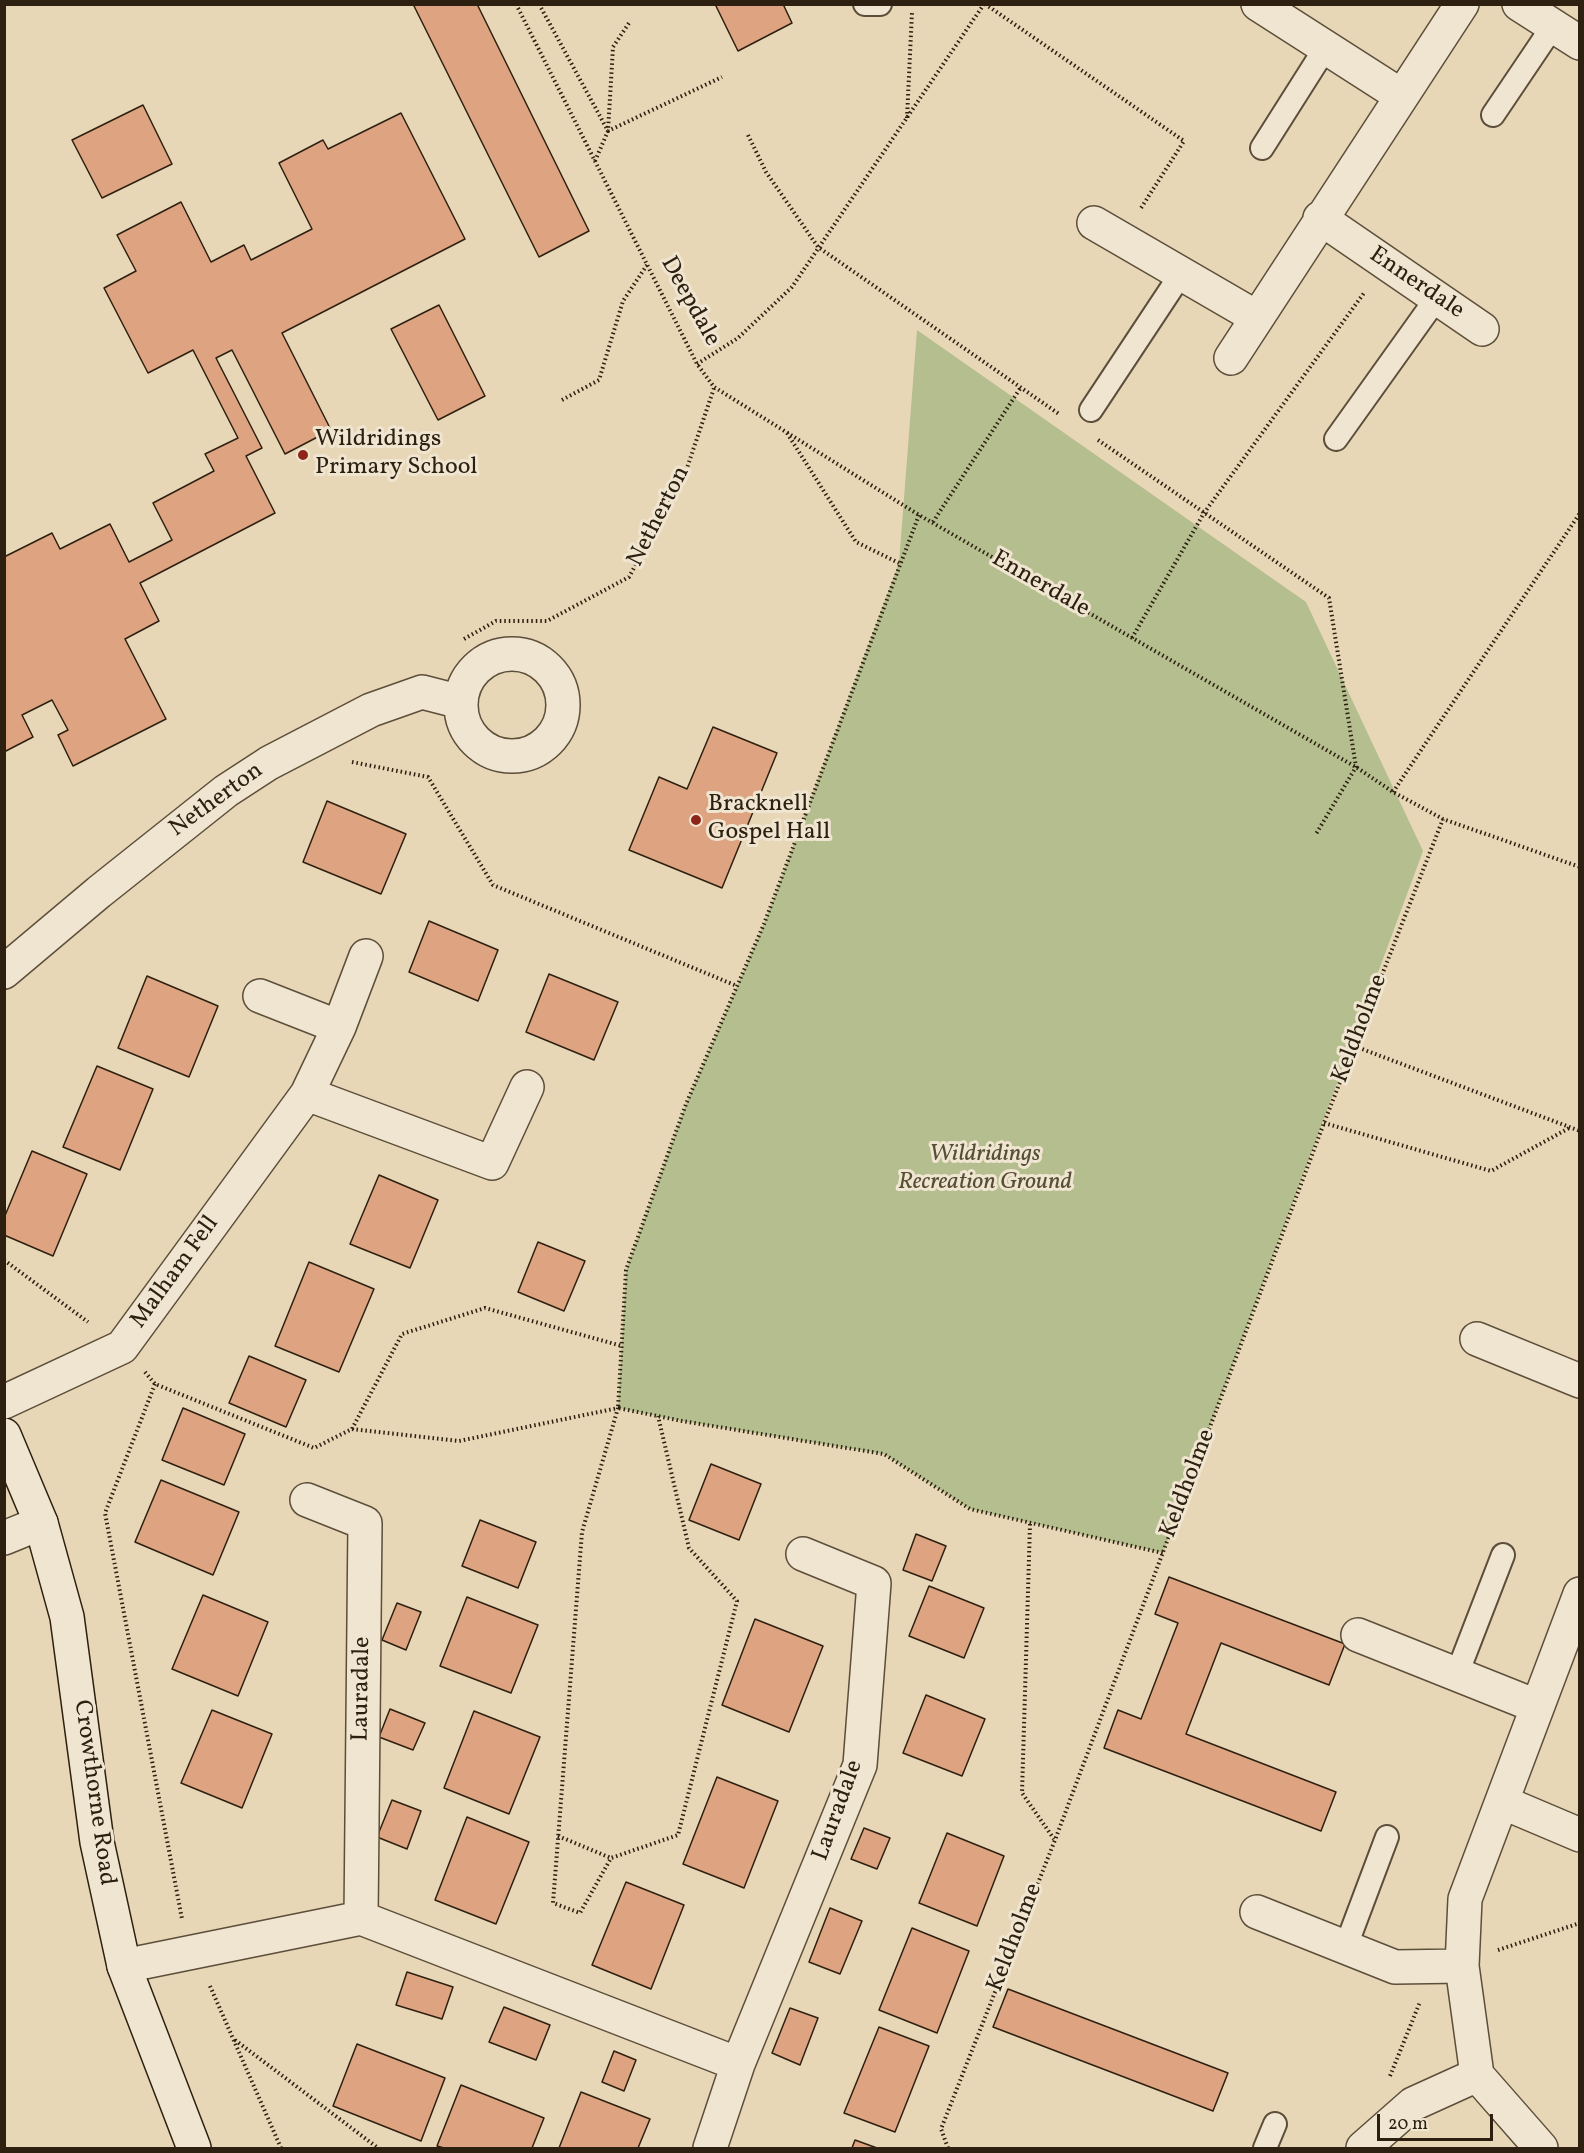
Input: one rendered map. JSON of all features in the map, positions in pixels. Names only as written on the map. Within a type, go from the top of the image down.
[{"type":"street","points":[[1258,4],[1400,95]]},
{"type":"street","points":[[1231,357],[1400,95],[1462,4]]},
{"type":"street","points":[[1519,4],[1566,35]]},
{"type":"street","name":"Ennerdale","points":[[1320,218],[1482,329]]},
{"type":"street","points":[[1094,222],[1256,317]]},
{"type":"street","name":"Netherton","points":[[4,972],[99,892],[226,791],[269,763],[371,710],[422,692],[461,702]]},
{"type":"street","name":"Malham Fell","points":[[4,1402],[122,1347],[307,1094],[339,1027],[366,956]]},
{"type":"street","points":[[260,996],[339,1027]]},
{"type":"street","points":[[307,1094],[492,1164],[527,1087]]},
{"type":"street","points":[[1477,1340],[1577,1373]]},
{"type":"street","name":"Crowthorne Road","points":[[4,1435],[41,1523],[67,1617],[97,1842],[124,1966],[194,2148]]},
{"type":"street","name":"Lauradale","points":[[307,1500],[365,1523],[361,1918]]},
{"type":"street","points":[[4,1538],[41,1523]]},
{"type":"street","name":"Lauradale","points":[[710,2148],[738,2064],[860,1765],[874,1583],[802,1554]]},
{"type":"street","points":[[1541,2148],[1477,2075],[1462,1966],[1465,1899],[1580,1594]]},
{"type":"street","points":[[1359,1635],[1536,1706]]},
{"type":"street","points":[[1502,1802],[1579,1835]]},
{"type":"street","points":[[1257,1912],[1395,1967],[1462,1966]]},
{"type":"street","points":[[124,1966],[361,1918],[738,2064]]},
{"type":"street","points":[[1363,2148],[1413,2104],[1477,2075]]},
{"type":"lane","points":[[865,4],[880,4]]},
{"type":"lane","points":[[1493,116],[1566,35]]},
{"type":"lane","points":[[1262,148],[1326,47]]},
{"type":"lane","points":[[1090,410],[1182,274]]},
{"type":"lane","points":[[1336,439],[1436,299]]},
{"type":"lane","points":[[1457,1674],[1503,1555]]},
{"type":"lane","points":[[1346,1946],[1386,1837]]},
{"type":"lane","points":[[1265,2148],[1275,2124]]},
{"type":"path","name":"Deepdale","points":[[516,4],[697,364],[738,338],[792,288],[985,4]]},
{"type":"path","points":[[538,4],[608,131]]},
{"type":"path","points":[[985,4],[1184,141],[1122,238]]},
{"type":"path","points":[[906,119],[912,11]]},
{"type":"path","points":[[595,161],[608,131],[613,47],[629,23]]},
{"type":"path","points":[[608,131],[722,76]]},
{"type":"path","points":[[748,135],[766,172],[818,247],[1069,420]]},
{"type":"path","points":[[1132,638],[1204,513],[1385,264]]},
{"type":"path","points":[[562,400],[599,380],[623,301],[647,265]]},
{"type":"path","name":"Ennerdale","points":[[697,364],[714,387],[919,515],[1356,767],[1394,792],[1443,819],[1580,867]]},
{"type":"path","name":"Netherton","points":[[464,639],[496,621],[547,621],[629,577],[684,477],[714,387]]},
{"type":"path","points":[[933,522],[1021,387]]},
{"type":"path","points":[[785,430],[856,542],[899,563]]},
{"type":"path","points":[[1088,433],[1329,598],[1356,767],[1316,834]]},
{"type":"path","points":[[1394,792],[1580,513]]},
{"type":"path","points":[[611,1858],[580,1913],[553,1903],[582,1532],[618,1408],[626,1270],[686,1104],[764,924],[919,515]]},
{"type":"path","points":[[351,762],[428,777],[493,885],[737,986]]},
{"type":"path","name":"Keldholme","points":[[948,2148],[941,2128],[1055,1840],[1324,1123],[1443,819]]},
{"type":"path","points":[[1354,1046],[1580,1131]]},
{"type":"path","points":[[1324,1123],[1491,1171],[1571,1127]]},
{"type":"path","points":[[4,1260],[122,1347],[155,1384],[314,1448],[352,1429],[459,1441],[618,1408],[884,1454],[970,1509],[1163,1553]]},
{"type":"path","points":[[352,1429],[402,1334],[485,1308],[622,1346]]},
{"type":"path","points":[[155,1384],[105,1513],[184,1930],[281,2148]]},
{"type":"path","points":[[558,1836],[611,1858],[678,1835],[737,1601],[689,1548],[658,1416]]},
{"type":"path","points":[[1030,1524],[1022,1792],[1055,1840]]},
{"type":"path","points":[[234,2039],[378,2148]]},
{"type":"green space","name":"Wildridings Recreation Ground","points":[[917,330],[1306,602],[1423,851],[1163,1553],[970,1509],[884,1454],[682,1421],[618,1408],[626,1270],[686,1104],[764,924],[899,563]]},
{"type":"building","points":[[413,4],[477,4],[589,231],[539,257]]},
{"type":"building","points":[[715,4],[783,4],[792,23],[738,51]]},
{"type":"building","points":[[143,105],[172,164],[102,198],[72,140]]},
{"type":"building","points":[[401,113],[465,239],[282,333],[331,430],[285,454],[232,350],[216,358],[262,448],[246,456],[275,513],[140,583],[159,621],[125,639],[166,719],[73,766],[58,735],[68,730],[52,700],[22,715],[33,737],[4,752],[4,557],[52,533],[60,549],[110,524],[129,562],[172,540],[153,503],[214,471],[205,454],[238,438],[193,350],[148,373],[104,288],[136,271],[117,235],[181,202],[211,262],[244,245],[251,260],[312,229],[279,163],[323,140],[328,149]]},
{"type":"building","points":[[439,305],[485,396],[438,420],[391,329]]},
{"type":"building","name":"Bracknell Gospel Hall","points":[[713,727],[777,753],[722,888],[629,850],[659,777],[687,789]]},
{"type":"building","points":[[327,801],[406,834],[381,894],[303,862]]},
{"type":"building","points":[[429,921],[498,950],[478,1001],[409,972]]},
{"type":"building","points":[[549,974],[618,1002],[594,1060],[526,1032]]},
{"type":"building","points":[[147,976],[218,1006],[189,1077],[118,1048]]},
{"type":"building","points":[[97,1066],[153,1089],[120,1170],[63,1147]]},
{"type":"building","points":[[32,1151],[87,1174],[53,1256],[4,1235],[4,1218]]},
{"type":"building","points":[[379,1175],[438,1200],[410,1268],[350,1244]]},
{"type":"building","points":[[538,1242],[585,1261],[564,1311],[518,1292]]},
{"type":"building","points":[[309,1262],[374,1289],[339,1372],[275,1346]]},
{"type":"building","points":[[249,1356],[306,1380],[286,1427],[229,1403]]},
{"type":"building","points":[[183,1408],[245,1434],[224,1485],[162,1460]]},
{"type":"building","points":[[711,1464],[761,1484],[739,1540],[689,1520]]},
{"type":"building","points":[[161,1480],[239,1512],[213,1575],[135,1542]]},
{"type":"building","points":[[480,1520],[536,1542],[518,1588],[462,1566]]},
{"type":"building","points":[[916,1534],[946,1546],[932,1581],[903,1570]]},
{"type":"building","points":[[1169,1577],[1345,1644],[1329,1685],[1221,1643],[1186,1734],[1336,1792],[1321,1831],[1104,1748],[1118,1710],[1141,1719],[1178,1623],[1155,1614]]},
{"type":"building","points":[[929,1586],[984,1608],[964,1658],[909,1636]]},
{"type":"building","points":[[203,1595],[268,1622],[238,1696],[172,1669]]},
{"type":"building","points":[[467,1597],[538,1625],[511,1693],[440,1666]]},
{"type":"building","points":[[397,1603],[421,1612],[406,1650],[382,1640]]},
{"type":"building","points":[[755,1619],[823,1646],[789,1732],[722,1705]]},
{"type":"building","points":[[926,1695],[985,1719],[962,1776],[903,1753]]},
{"type":"building","points":[[390,1709],[425,1723],[413,1750],[379,1737]]},
{"type":"building","points":[[212,1710],[272,1734],[242,1808],[181,1783]]},
{"type":"building","points":[[474,1711],[540,1737],[509,1814],[444,1788]]},
{"type":"building","points":[[717,1777],[778,1801],[744,1888],[683,1864]]},
{"type":"building","points":[[392,1800],[421,1811],[407,1849],[377,1837]]},
{"type":"building","points":[[467,1817],[529,1842],[496,1924],[435,1900]]},
{"type":"building","points":[[864,1828],[890,1838],[877,1869],[851,1859]]},
{"type":"building","points":[[947,1833],[1004,1856],[977,1926],[919,1903]]},
{"type":"building","points":[[626,1882],[684,1905],[651,1989],[592,1965]]},
{"type":"building","points":[[830,1908],[862,1921],[840,1974],[809,1962]]},
{"type":"building","points":[[912,1928],[969,1951],[937,2033],[879,2010]]},
{"type":"building","points":[[407,1972],[453,1987],[442,2019],[396,2005]]},
{"type":"building","points":[[1008,1989],[1228,2073],[1213,2111],[993,2027]]},
{"type":"building","points":[[504,2007],[550,2025],[536,2060],[489,2042]]},
{"type":"building","points":[[790,2008],[818,2018],[800,2065],[772,2053]]},
{"type":"building","points":[[879,2027],[929,2046],[895,2132],[844,2113]]},
{"type":"building","points":[[357,2044],[445,2078],[421,2141],[333,2106]]},
{"type":"building","points":[[614,2051],[636,2060],[624,2091],[602,2082]]},
{"type":"building","points":[[461,2085],[544,2118],[532,2148],[444,2148],[437,2146]]},
{"type":"building","points":[[581,2092],[650,2119],[638,2148],[559,2148]]},
{"type":"building","points":[[855,2140],[877,2148],[852,2148]]},
{"type":"place","name":"Wildridings Primary School","points":[[303,455]]},
{"type":"place","name":"Bracknell Gospel Hall","points":[[696,820]]}]
